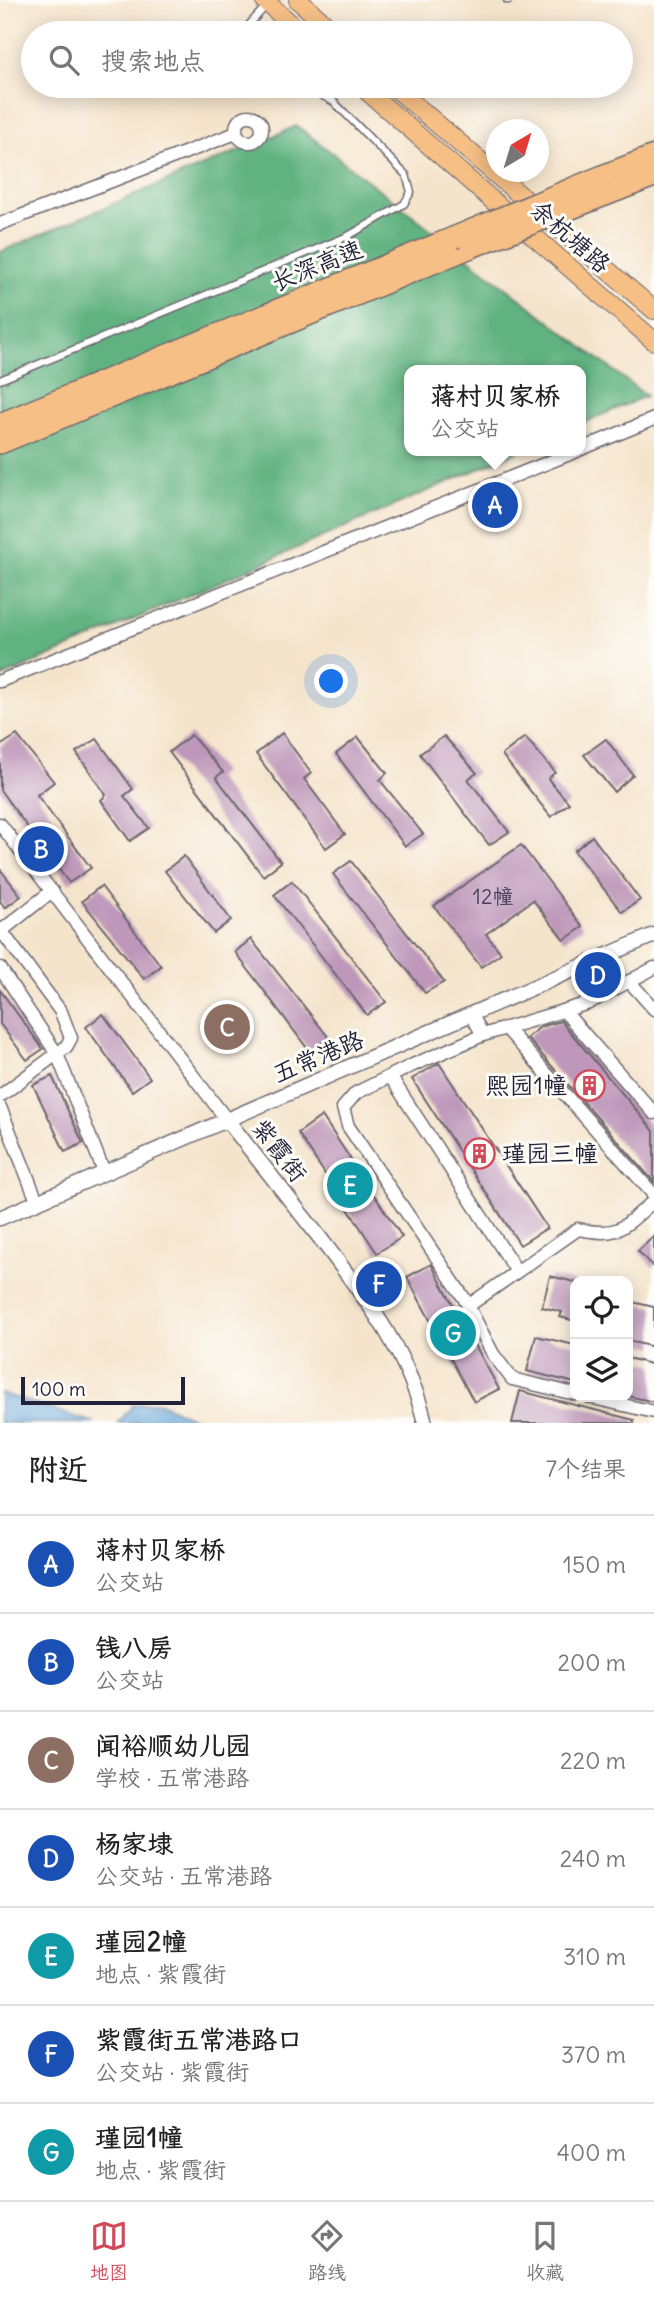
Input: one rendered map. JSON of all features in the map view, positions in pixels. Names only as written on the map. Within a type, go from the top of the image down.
[{"type":"highway","name":"长深高速","points":[[0,424],[649,168]]},
{"type":"highway","name":"长深高速","points":[[0,443],[462,243]]},
{"type":"main road","points":[[298,0],[322,21]]},
{"type":"main road","points":[[266,2],[287,21]]},
{"type":"main road","name":"余杭塘路","points":[[375,98],[654,341]]},
{"type":"main road","name":"余杭塘路","points":[[407,98],[654,310]]},
{"type":"street","points":[[0,224],[236,133]]},
{"type":"street","points":[[586,447],[654,419]]},
{"type":"street","points":[[0,681],[564,456]]},
{"type":"street","points":[[0,824],[227,1119]]},
{"type":"street","points":[[0,1096],[57,1054],[71,1038],[69,1027],[0,930],[52,891]]},
{"type":"street","name":"五常港路","points":[[0,1218],[654,935]]},
{"type":"street","points":[[0,968],[57,1054],[104,1172]]},
{"type":"street","points":[[570,1393],[512,1379],[492,1354],[468,1306],[348,1126],[344,1108],[356,1093],[390,1076],[483,1035],[589,1003],[654,968]]},
{"type":"street","points":[[629,981],[654,1009]]},
{"type":"street","points":[[564,1010],[654,1113]]},
{"type":"street","points":[[471,1014],[483,1035]]},
{"type":"street","points":[[506,1028],[654,1195]]},
{"type":"street","points":[[390,1076],[516,1270]]},
{"type":"street","points":[[0,1107],[37,1201]]},
{"type":"street","name":"紫霞街","points":[[227,1119],[371,1306],[396,1345],[417,1389],[425,1423]]},
{"type":"street","points":[[468,1306],[578,1228],[605,1234],[618,1231],[654,1201]]},
{"type":"street","points":[[611,1402],[654,1412]]},
{"type":"lane","points":[[252,21],[266,2]]},
{"type":"lane","points":[[0,380],[348,236],[404,204],[411,192],[406,174],[334,102],[327,98]]},
{"type":"green space","points":[[297,126],[646,396],[586,422],[586,365],[404,365],[404,456],[508,456],[0,678],[0,252]]},
{"type":"water","points":[[0,1393],[95,1423],[0,1423]]},
{"type":"water","points":[[158,1402],[204,1423],[118,1423],[133,1405]]},
{"type":"building","points":[[282,733],[311,773],[304,779],[345,834],[326,848],[256,754]]},
{"type":"building","points":[[17,735],[54,782],[37,795],[91,868],[69,883],[0,790],[0,746]]},
{"type":"building","points":[[191,735],[223,772],[216,777],[281,862],[263,876],[169,752]]},
{"type":"building","points":[[444,736],[477,773],[468,779],[509,832],[489,845],[420,754]]},
{"type":"building","points":[[358,737],[387,773],[380,780],[423,834],[405,846],[336,754]]},
{"type":"building","points":[[525,737],[555,772],[548,779],[569,803],[551,817],[502,755]]},
{"type":"building","points":[[97,739],[133,789],[124,796],[149,828],[130,841],[101,800],[106,795],[76,752]]},
{"type":"building","points":[[606,739],[633,775],[614,792],[584,755]]},
{"type":"building","points":[[592,836],[640,900],[622,912],[574,851]]},
{"type":"building","points":[[521,845],[583,927],[564,940],[533,900],[486,934],[501,953],[481,967],[434,906]]},
{"type":"building","points":[[184,856],[231,920],[214,933],[165,871]]},
{"type":"building","points":[[351,861],[444,982],[425,993],[333,874]]},
{"type":"building","points":[[0,869],[21,896],[5,908],[0,901]]},
{"type":"building","points":[[292,881],[386,1002],[367,1015],[274,895]]},
{"type":"building","points":[[101,886],[161,966],[144,979],[82,901]]},
{"type":"building","points":[[251,939],[329,1038],[310,1052],[235,952]]},
{"type":"building","points":[[0,990],[43,1049],[27,1060],[0,1024]]},
{"type":"building","points":[[103,1014],[150,1078],[132,1091],[86,1027]]},
{"type":"building","name":"熙园1幢","points":[[561,1021],[654,1131],[654,1182],[527,1038],[540,1027]]},
{"type":"building","name":"瑾园三幢","points":[[439,1063],[547,1228],[520,1245],[412,1079]]},
{"type":"building","points":[[52,1076],[83,1143],[65,1152],[33,1085]]},
{"type":"building","points":[[322,1116],[402,1237],[377,1253],[298,1133]]},
{"type":"building","points":[[654,1236],[654,1268],[638,1251]]},
{"type":"building","points":[[431,1264],[499,1389],[474,1402],[407,1277]]},
{"type":"building","points":[[550,1276],[570,1281],[570,1320],[560,1317],[562,1312],[542,1307]]},
{"type":"building","points":[[633,1302],[654,1307],[654,1347],[633,1342]]},
{"type":"building","points":[[536,1336],[570,1344],[570,1382],[527,1371]]},
{"type":"building","points":[[633,1359],[654,1365],[654,1402],[633,1397]]},
{"type":"building","points":[[520,1391],[634,1420],[634,1423],[512,1423]]},
{"type":"place","name":"蒋村贝家桥","points":[[495,505]]},
{"type":"place","name":"钱八房","points":[[41,849]]},
{"type":"place","name":"杨家埭","points":[[598,975]]},
{"type":"place","name":"闻裕顺幼儿园","points":[[227,1027]]},
{"type":"place","name":"熙园1幢","points":[[590,1085]]},
{"type":"place","name":"瑾园三幢","points":[[479,1153]]},
{"type":"place","name":"瑾园2幢","points":[[350,1185]]},
{"type":"place","name":"紫霞街五常港路口","points":[[379,1284]]},
{"type":"place","name":"瑾园1幢","points":[[453,1333]]}]
